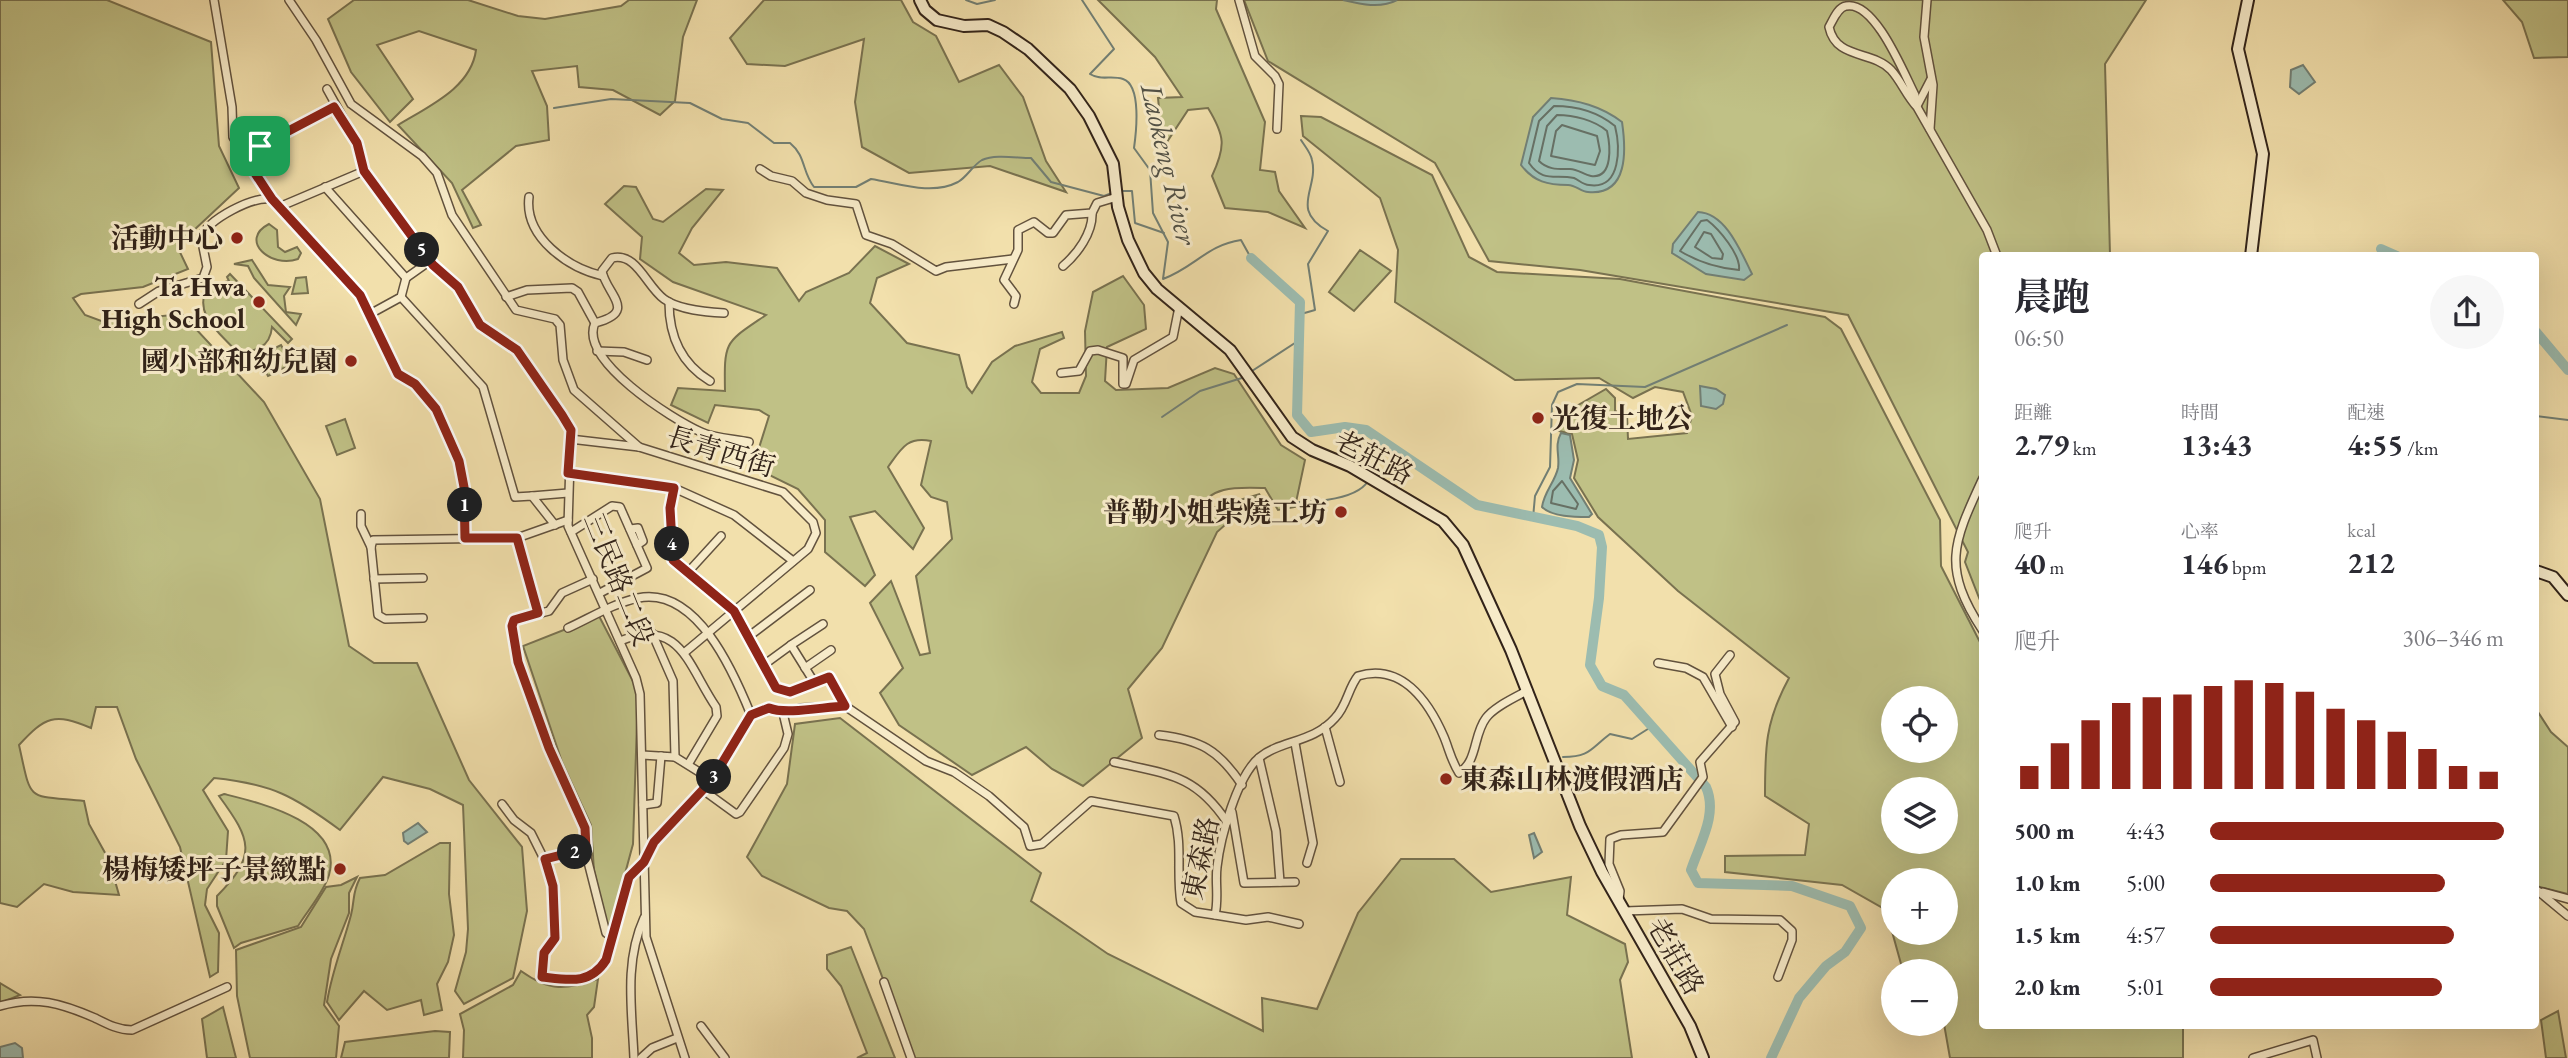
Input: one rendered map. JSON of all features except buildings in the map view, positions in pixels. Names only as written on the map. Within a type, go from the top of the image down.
[{"type":"street","points":[[214,0],[232,107],[230,126],[243,155],[272,199],[360,295],[398,374],[415,384],[436,409],[450,434],[464,487],[465,538]]},
{"type":"street","points":[[289,0],[316,40],[351,104],[422,156],[437,173],[452,215],[516,310],[555,319],[560,324],[563,360],[574,390],[639,447]]},
{"type":"street","name":"老莊路","points":[[920,0],[925,10],[937,20],[953,25],[988,25],[1003,32],[1056,74],[1089,116],[1106,147],[1113,164],[1128,240],[1139,265],[1157,289],[1230,350],[1292,437],[1443,521],[1463,545],[1528,690],[1580,827],[1618,901],[1690,1026],[1703,1058]]},
{"type":"street","points":[[1239,0],[1255,56],[1275,76],[1279,85],[1277,129]]},
{"type":"street","points":[[1927,0],[1924,37],[1931,79],[1930,130]]},
{"type":"street","points":[[2248,1],[2238,49],[2263,154],[2251,252]]},
{"type":"street","points":[[1917,107],[1915,94],[1875,22],[1859,7],[1846,6],[1839,10],[1829,27],[1831,36],[1839,46],[1890,69],[1906,96],[1917,107],[1987,230],[1995,252]]},
{"type":"street","points":[[1917,107],[1931,79]]},
{"type":"street","name":"三民路二段","points":[[327,89],[334,107],[357,143],[364,171],[430,261],[458,287],[480,325],[517,350],[571,430],[568,473],[568,520],[571,532],[600,593],[636,678],[640,694],[646,937],[685,1058]]},
{"type":"street","points":[[243,155],[334,107]]},
{"type":"street","points":[[760,169],[771,176],[792,181],[806,193],[827,200],[856,204],[866,235],[892,244],[936,271],[946,267],[1013,259]]},
{"type":"street","points":[[279,207],[364,171]]},
{"type":"street","points":[[325,187],[406,278]]},
{"type":"street","points":[[1062,266],[1079,249],[1097,204],[1117,193]]},
{"type":"street","points":[[529,197],[528,210],[541,240],[580,268],[603,276],[617,301],[616,313],[610,319],[594,323]]},
{"type":"street","points":[[139,304],[159,291],[203,278],[207,267],[201,237],[205,229],[249,201],[272,199]]},
{"type":"street","points":[[1014,304],[1016,296],[1004,280],[1018,250],[1016,234],[1028,222],[1034,222],[1048,233],[1053,233],[1066,215],[1092,213]]},
{"type":"street","points":[[603,276],[606,264],[612,258],[629,258],[647,284],[669,302],[724,313]]},
{"type":"street","points":[[370,314],[401,297],[406,278],[430,261]]},
{"type":"street","points":[[506,297],[527,290],[572,288],[578,292],[594,323],[592,336],[597,351],[632,388],[685,424],[707,435],[749,442]]},
{"type":"street","points":[[401,297],[483,387],[515,497],[568,493]]},
{"type":"street","points":[[669,302],[672,339],[698,374],[710,381]]},
{"type":"street","points":[[1061,373],[1084,368],[1090,351],[1098,350],[1123,358],[1123,384],[1126,384],[1134,360],[1173,337],[1179,307]]},
{"type":"street","points":[[597,351],[624,352],[648,360]]},
{"type":"street","name":"長青西街","points":[[570,439],[639,447],[783,492],[813,522],[816,533],[808,549],[684,653]]},
{"type":"street","points":[[568,473],[674,488],[734,515],[793,561]]},
{"type":"street","points":[[502,804],[514,820],[531,833],[545,859],[553,886],[555,938],[544,953],[542,977],[574,981],[591,975],[606,960],[629,877],[644,862],[654,842],[712,780],[751,715],[769,708],[783,713],[801,708],[845,706],[829,677],[790,692],[776,688],[765,663],[734,611],[673,560],[670,508],[674,488]]},
{"type":"street","points":[[1979,488],[1954,551],[1955,569],[1963,601],[1979,625]]},
{"type":"street","points":[[532,496],[555,525]]},
{"type":"street","points":[[571,532],[612,506],[620,507],[632,533],[638,528],[643,534],[643,541],[637,545],[647,568],[600,593]]},
{"type":"street","points":[[361,514],[361,526],[371,547],[378,615],[385,618],[423,618]]},
{"type":"street","points":[[371,547],[373,540],[381,539],[517,538],[568,520]]},
{"type":"street","points":[[689,571],[721,536]]},
{"type":"street","points":[[517,538],[538,613]]},
{"type":"street","points":[[2539,573],[2553,577],[2568,595]]},
{"type":"street","points":[[374,579],[423,578]]},
{"type":"street","points":[[593,579],[562,593],[549,611],[514,620],[512,626],[518,662],[549,748],[585,828],[586,849],[606,933],[612,936]]},
{"type":"street","points":[[748,637],[810,590]]},
{"type":"street","points":[[568,628],[638,598],[666,601],[696,618],[708,632],[736,678],[751,715]]},
{"type":"street","points":[[765,663],[823,624]]},
{"type":"street","points":[[620,641],[642,632],[668,639],[684,653],[716,707],[717,716],[690,763]]},
{"type":"street","points":[[652,633],[673,681],[675,757]]},
{"type":"street","points":[[791,645],[814,682]]},
{"type":"street","points":[[805,668],[831,650]]},
{"type":"street","points":[[1618,901],[1620,891],[1608,864],[1610,839],[1621,835],[1662,832],[1703,776],[1700,762],[1732,727],[1735,718],[1720,694],[1715,674],[1730,655]]},
{"type":"street","points":[[1658,663],[1686,668],[1703,677],[1732,727]]},
{"type":"street","points":[[1280,882],[1276,831],[1259,758],[1325,727],[1343,707],[1358,676],[1369,672],[1399,676],[1419,695],[1445,738],[1449,758],[1459,773],[1471,758],[1486,718],[1528,690]]},
{"type":"street","name":"東森路","points":[[845,706],[926,761],[954,772],[1000,805],[1024,827],[1030,846],[1041,844],[1091,801],[1174,816],[1181,837],[1176,877],[1181,903],[1195,912],[1215,915],[1219,896],[1217,868],[1227,822],[1242,785],[1259,758]]},
{"type":"street","points":[[703,790],[736,814],[740,812],[784,748],[788,734],[783,713]]},
{"type":"street","points":[[1325,727],[1340,782]]},
{"type":"street","points":[[1159,735],[1189,739],[1211,750],[1227,763],[1242,785]]},
{"type":"street","points":[[1295,743],[1313,843],[1307,863]]},
{"type":"street","points":[[642,755],[675,757],[690,763],[712,780]]},
{"type":"street","points":[[643,804],[657,803],[661,756]]},
{"type":"street","points":[[1114,762],[1173,776],[1197,786],[1214,802],[1227,822]]},
{"type":"street","points":[[1232,811],[1244,883],[1296,882]]},
{"type":"street","points":[[545,859],[586,849]]},
{"type":"street","points":[[2539,892],[2568,899]]},
{"type":"street","points":[[2539,893],[2568,916]]},
{"type":"street","points":[[1625,911],[1682,909],[1711,919],[1780,920],[1792,930],[1792,940],[1778,977]]},
{"type":"street","points":[[1215,915],[1246,920],[1268,917],[1299,924]]},
{"type":"street","points":[[634,1058],[631,969],[634,941],[645,917]]},
{"type":"street","points":[[884,982],[911,1058]]},
{"type":"street","points":[[0,1006],[37,999],[79,1011],[123,1030],[132,1030],[227,987]]},
{"type":"street","points":[[701,1026],[725,1058]]},
{"type":"street","points":[[641,1058],[652,1048],[677,1038]]},
{"type":"street","points":[[2253,1058],[2313,1040],[2317,1058]]},
{"type":"green space","points":[[0,0],[107,0],[211,42],[219,146],[239,188],[177,246],[188,269],[143,287],[81,294],[73,298],[85,315],[104,322],[182,314],[264,402],[320,499],[349,646],[374,663],[417,663],[469,780],[522,847],[527,911],[513,978],[464,1004],[455,991],[466,952],[468,929],[463,805],[430,789],[383,777],[340,830],[309,808],[281,793],[252,784],[214,778],[203,790],[228,831],[226,860],[207,889],[205,905],[219,933],[218,972],[210,977],[180,847],[136,759],[117,707],[96,707],[91,728],[59,719],[43,723],[19,745],[26,777],[34,792],[51,798],[84,801],[89,824],[109,860],[119,895],[73,892],[44,884],[17,907],[0,903]]},
{"type":"green space","points":[[354,0],[468,0],[518,16],[545,19],[621,6],[629,0],[697,0],[683,37],[675,101],[660,115],[613,90],[579,87],[577,66],[532,71],[547,106],[549,140],[516,146],[462,190],[481,225],[473,228],[452,183],[398,125],[447,95],[466,75],[476,50],[419,31],[377,45],[413,99],[390,122],[351,72],[328,19]]},
{"type":"green space","points":[[764,0],[901,0],[913,22],[936,36],[959,82],[999,65],[1023,97],[1046,161],[1066,192],[990,166],[909,173],[862,147],[855,102],[864,39],[785,66],[747,64],[730,38]]},
{"type":"green space","points":[[1098,0],[1217,0],[1216,9],[1265,122],[1260,170],[1275,172],[1279,191],[1305,228],[1268,212],[1225,208],[1212,176],[1220,157],[1222,141],[1218,126],[1208,108],[1188,110],[1163,148],[1158,98],[1182,97],[1155,57]]},
{"type":"green space","points":[[1244,0],[2146,0],[2105,64],[2110,252],[1979,252],[1979,598],[1965,562],[1968,552],[1848,315],[1580,270],[1489,261],[1435,163],[1268,61]]},
{"type":"green space","points":[[2503,0],[2568,0],[2568,57],[2534,58],[2522,22]]},
{"type":"green space","points":[[1301,116],[1321,117],[1432,175],[1469,257],[1497,272],[1620,279],[1825,317],[1841,329],[1940,520],[1941,566],[1979,640],[1979,1029],[2183,1029],[2183,1058],[1950,1058],[1946,1036],[1958,1036],[1958,959],[1900,959],[1896,945],[1958,945],[1958,868],[1881,868],[1881,907],[1842,885],[1725,872],[1725,856],[1805,855],[1809,824],[1765,796],[1768,736],[1775,708],[1789,678],[1678,591],[1598,517],[1574,478],[1578,460],[1572,434],[1555,430],[1568,411],[1606,389],[1615,398],[1615,411],[1627,415],[1628,439],[1687,433],[1692,416],[1683,392],[1655,387],[1633,398],[1599,378],[1515,380],[1395,302],[1398,250],[1380,198],[1303,136]]},
{"type":"green space","points":[[624,186],[636,187],[653,219],[663,222],[706,189],[723,190],[692,228],[679,253],[694,265],[726,262],[777,268],[799,301],[806,292],[849,273],[875,246],[909,264],[877,278],[870,303],[907,343],[959,355],[967,387],[972,393],[992,362],[1015,346],[1062,332],[1064,338],[1040,349],[1032,382],[1041,393],[1079,393],[1086,376],[1085,331],[1093,292],[1123,276],[1144,305],[1146,329],[1107,347],[1105,381],[1116,390],[1168,388],[1215,368],[1234,374],[1281,445],[1305,460],[1295,507],[1278,510],[1265,488],[1234,488],[1208,497],[1196,513],[1260,494],[1217,532],[1162,648],[1128,689],[1142,738],[1083,786],[1052,769],[1026,747],[972,775],[899,725],[880,693],[903,668],[870,603],[891,581],[920,655],[930,653],[916,576],[952,539],[947,502],[931,497],[921,485],[931,441],[916,440],[905,445],[888,467],[924,528],[913,549],[875,511],[850,517],[875,575],[865,586],[825,552],[825,520],[798,489],[753,467],[769,416],[759,410],[715,405],[708,423],[671,405],[678,388],[725,391],[725,362],[730,344],[766,315],[673,282],[640,259],[642,237],[605,204]]},
{"type":"green space","points":[[269,224],[277,230],[278,247],[285,252],[297,247],[301,253],[298,259],[288,261],[269,257],[257,245],[260,231]]},
{"type":"green space","points":[[1360,250],[1391,271],[1354,311],[1329,292]]},
{"type":"green space","points":[[252,260],[268,285],[290,287],[284,296],[286,312],[301,314],[296,325],[254,278],[248,266],[234,264]]},
{"type":"green space","points":[[230,274],[292,339],[288,343],[272,327],[265,344],[250,351],[237,352],[216,330],[205,314],[204,296],[208,286],[229,281],[227,277]]},
{"type":"green space","points":[[306,277],[308,293],[292,294],[296,278]]},
{"type":"green space","points":[[281,345],[291,364],[282,369],[271,350]]},
{"type":"green space","points":[[267,352],[277,372],[268,376],[258,357]]},
{"type":"green space","points":[[345,419],[355,448],[337,455],[326,426]]},
{"type":"green space","points":[[599,616],[638,691],[633,844],[609,933],[594,871],[591,825],[562,762],[523,646]]},
{"type":"green space","points":[[2539,714],[2551,732],[2568,747],[2568,894],[2539,887]]},
{"type":"green space","points":[[840,718],[1041,873],[1031,901],[1108,954],[1263,1031],[1262,998],[1317,1009],[1358,913],[1401,859],[1454,859],[1491,892],[1571,877],[1567,915],[1625,944],[1628,962],[1620,980],[1632,1058],[913,1058],[864,929],[847,911],[829,908],[762,876],[747,857],[787,784],[795,724]]},
{"type":"green space","points":[[224,794],[258,803],[296,818],[312,828],[324,841],[330,857],[327,881],[298,926],[241,943],[234,948],[217,906],[217,896],[239,869],[245,848],[238,825],[219,796]]},
{"type":"green space","points":[[440,843],[450,843],[449,894],[454,935],[448,962],[437,984],[442,1010],[424,1015],[421,1000],[387,1010],[364,991],[339,1020],[327,1002],[360,878],[385,875]]},
{"type":"green space","points":[[357,877],[349,893],[349,913],[331,959],[324,1005],[339,1026],[336,1058],[250,1058],[237,996],[236,950],[301,927],[326,887],[341,885]]},
{"type":"green space","points":[[851,947],[895,1058],[857,1058],[867,1053],[841,986],[827,969],[827,955]]},
{"type":"green space","points":[[521,971],[541,983],[558,987],[598,979],[594,1007],[587,1015],[592,1038],[592,1058],[463,1058],[464,1030],[460,1014],[513,985]]},
{"type":"green space","points":[[0,983],[20,995],[0,1003]]},
{"type":"green space","points":[[223,1007],[236,1058],[207,1058],[202,1019]]},
{"type":"green space","points":[[2558,1011],[2566,1058],[2546,1058],[2541,1020]]},
{"type":"green space","points":[[435,1031],[450,1032],[449,1058],[341,1058],[345,1042]]},
{"type":"water","points":[[1343,0],[1397,0],[1377,5]]},
{"type":"water","points":[[2303,65],[2315,82],[2299,94],[2290,87],[2291,70]]},
{"type":"water","points":[[1551,98],[1589,105],[1622,122],[1622,169],[1611,187],[1588,192],[1571,185],[1548,183],[1536,179],[1521,165],[1533,117]]},
{"type":"water","points":[[1698,212],[1708,214],[1724,226],[1752,274],[1744,280],[1706,274],[1672,253],[1673,244]]},
{"type":"water","points":[[1700,386],[1716,389],[1725,395],[1723,404],[1716,409],[1701,406]]},
{"type":"water","points":[[1561,433],[1570,435],[1574,460],[1570,478],[1592,514],[1589,517],[1558,515],[1542,507],[1558,468],[1558,442]]},
{"type":"water","points":[[418,823],[427,832],[408,844],[404,841],[403,833]]},
{"type":"water","points":[[1534,833],[1542,852],[1534,858],[1529,835]]},
{"type":"water","points":[[15,1043],[22,1048],[23,1058],[0,1058],[0,1047]]},
{"type":"waterway","name":"Laokeng River","points":[[966,0],[977,4],[995,0]]},
{"type":"waterway","name":"Laokeng River","points":[[1082,0],[1114,49],[1090,74],[1123,79],[1133,90],[1136,110],[1134,148],[1150,170],[1153,213],[1168,242],[1163,279],[1184,269],[1210,251],[1241,240],[1251,258]]},
{"type":"waterway","points":[[554,108],[611,99],[690,103],[722,119],[748,123],[774,143],[790,143],[799,153],[814,187],[856,187],[871,179],[914,187],[937,188],[958,182],[982,160],[1006,157],[1031,158],[1051,182],[1104,196],[1112,193]]},
{"type":"waterway","points":[[1301,140],[1312,160],[1308,198],[1310,215],[1328,231],[1308,264],[1315,310],[1301,314]]},
{"type":"waterway","points":[[1121,191],[1132,191],[1135,223],[1164,233]]},
{"type":"waterway","points":[[2381,249],[2388,252]]},
{"type":"waterway","name":"Laokeng River","points":[[1251,258],[1300,302],[1297,415],[1311,432],[1345,427],[1366,430],[1477,505],[1577,526],[1599,535],[1602,547],[1599,598],[1590,665],[1602,686],[1624,695],[1706,787],[1709,818],[1691,870],[1698,883],[1792,886],[1850,906],[1861,928],[1845,952],[1826,966],[1799,998],[1771,1058]]},
{"type":"waterway","points":[[1533,518],[1535,496],[1550,467],[1552,405],[1558,392],[1577,384],[1645,387],[1787,325]]},
{"type":"waterway","points":[[2539,336],[2568,370]]},
{"type":"waterway","points":[[1252,371],[1301,339]]},
{"type":"waterway","points":[[1162,417],[1200,391],[1245,377]]},
{"type":"waterway","points":[[2539,416],[2568,420]]},
{"type":"waterway","points":[[1372,473],[1389,443]]},
{"type":"waterway","points":[[1259,503],[1334,499],[1360,489],[1368,481]]},
{"type":"waterway","points":[[1563,757],[1584,754],[1610,734],[1632,739],[1651,727]]},
{"type":"place","name":"活動中心","points":[[237,238]]},
{"type":"place","name":"Ta Hwa High School","points":[[259,302]]},
{"type":"place","name":"國小部和幼兒園","points":[[351,361]]},
{"type":"place","name":"光復土地公","points":[[1538,418]]},
{"type":"place","name":"普勒小姐柴燒工坊","points":[[1341,512]]},
{"type":"place","name":"東森山林渡假酒店","points":[[1446,779]]},
{"type":"place","name":"楊梅矮坪子景緻點","points":[[340,869]]},
{"type":"route","points":[[334,107],[357,143],[364,171],[386,197],[433,265],[458,287],[480,325],[504,338],[517,350],[562,415],[571,430],[568,473],[674,488],[670,508],[673,560],[734,611],[763,659],[776,688],[781,692],[790,692],[829,677],[845,706],[801,708],[783,713],[769,708],[751,715],[712,780],[671,827],[654,842],[644,862],[629,877],[622,894],[606,960],[600,970],[580,981],[542,977],[544,953],[555,938],[553,886],[545,859],[586,849],[585,828],[575,800],[549,748],[518,662],[512,626],[514,620],[538,613],[517,538],[465,538],[464,487],[450,434],[436,409],[415,384],[398,374],[360,295],[272,199],[243,155],[260,146],[334,107]]}]
